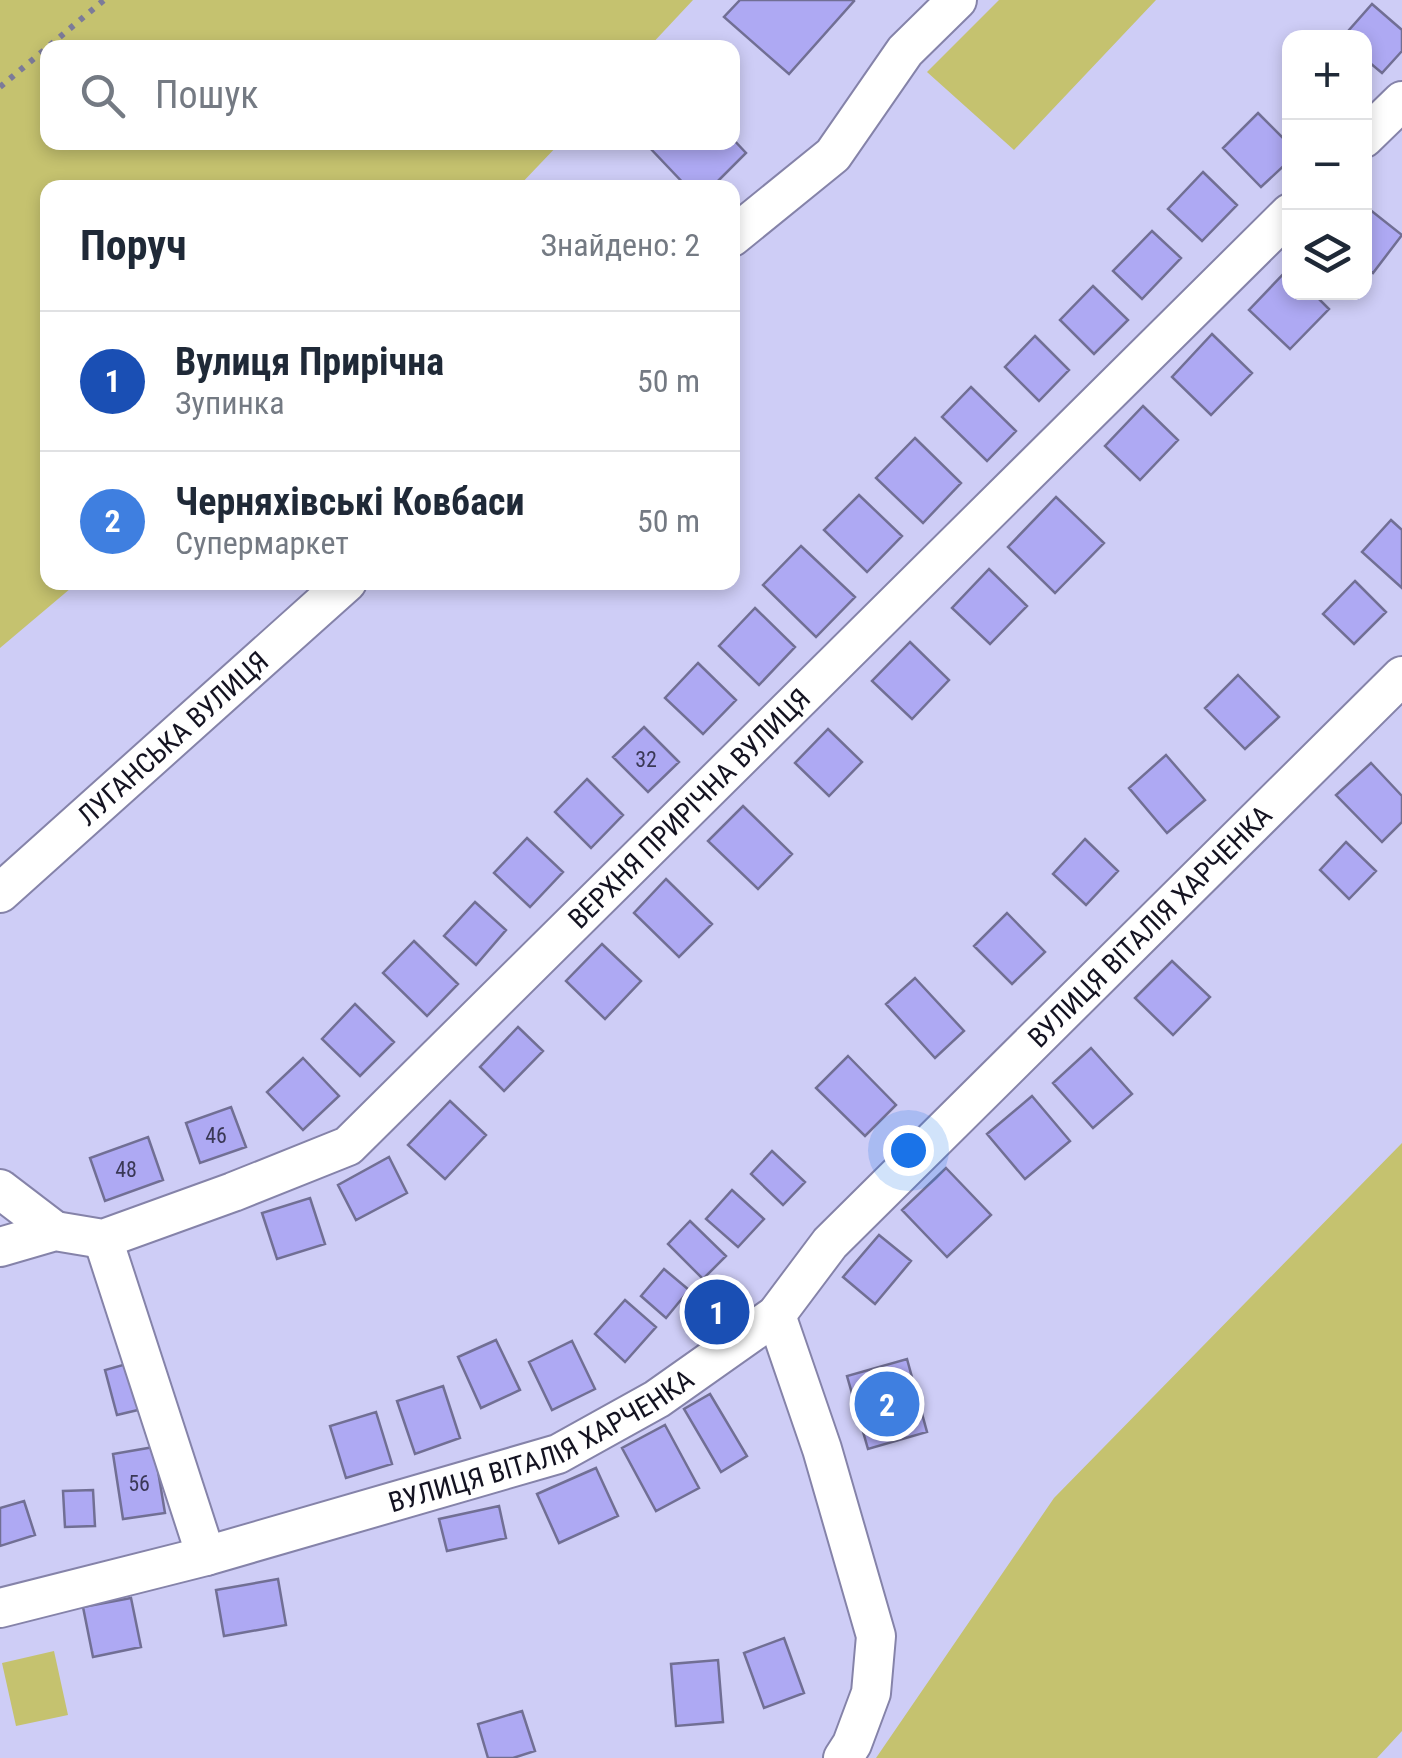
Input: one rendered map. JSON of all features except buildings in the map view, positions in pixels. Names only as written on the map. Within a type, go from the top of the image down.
[{"type":"street","points":[[740,231],[833,155],[906,51],[957,0]]},
{"type":"street","points":[[1372,130],[1402,101]]},
{"type":"street","name":"ВЕРХНЯ ПРИРІЧНА ВУЛИЦЯ","points":[[0,1248],[55,1231],[103,1239],[348,1146],[1282,221]]},
{"type":"street","name":"ЛУГАНСЬКА ВУЛИЦЯ","points":[[0,894],[338,590]]},
{"type":"street","name":"ВУЛИЦЯ ВІТАЛІЯ ХАРЧЕНКА","points":[[0,1608],[206,1556],[558,1454],[657,1398],[776,1315],[830,1243],[1402,676]]},
{"type":"street","points":[[0,1189],[55,1231]]},
{"type":"street","points":[[103,1239],[206,1556]]},
{"type":"street","points":[[776,1315],[822,1449],[876,1636],[871,1693],[843,1758]]},
{"type":"path","points":[[56,40],[104,0]]},
{"type":"path","points":[[0,87],[40,54]]},
{"type":"shaded area","points":[[0,0],[693,0],[656,40],[40,40],[40,150],[553,150],[525,180],[40,180],[40,590],[69,590],[0,648]]},
{"type":"shaded area","points":[[999,0],[1156,0],[1014,150],[927,72]]},
{"type":"shaded area","points":[[1402,1143],[1402,1731],[1377,1758],[876,1758],[1054,1498]]},
{"type":"shaded area","points":[[54,1651],[68,1715],[16,1726],[2,1663]]},
{"type":"place","name":"Вулиця Прирічна","points":[[717,1312]]},
{"type":"place","name":"Черняхівські Ковбаси","points":[[887,1404]]}]
